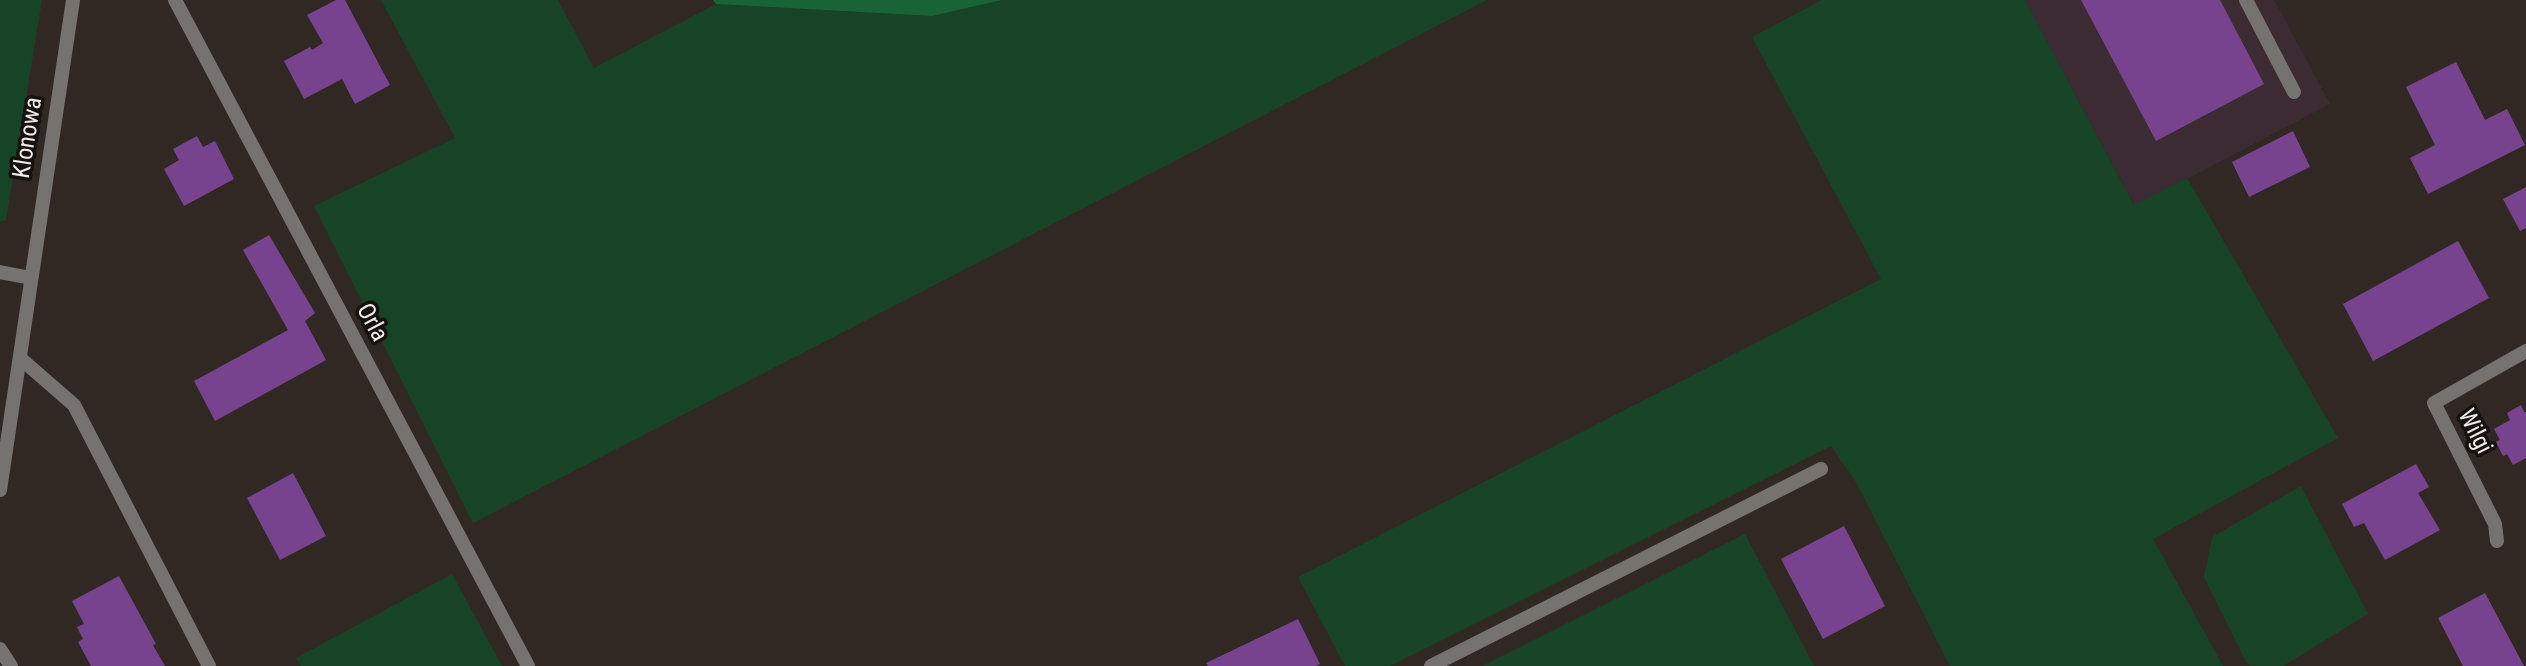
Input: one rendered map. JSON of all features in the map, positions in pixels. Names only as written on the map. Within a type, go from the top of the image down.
[{"type":"street","name":"Klonowa","points":[[0,490],[73,0]]},
{"type":"street","name":"Orla","points":[[175,0],[528,666]]},
{"type":"street","points":[[2246,0],[2294,92]]},
{"type":"street","points":[[0,272],[31,278]]},
{"type":"street","name":"Wilgi","points":[[2497,541],[2495,524],[2434,402],[2526,351]]},
{"type":"street","points":[[20,358],[74,405],[209,666]]},
{"type":"street","points":[[1431,666],[1821,469]]},
{"type":"street","points":[[0,649],[11,666]]},
{"type":"shaded area","points":[[2025,0],[2274,0],[2330,104],[2135,206]]},
{"type":"green space","points":[[0,0],[42,0],[6,220],[0,222]]},
{"type":"green space","points":[[381,0],[558,0],[594,68],[716,4],[932,16],[1002,0],[1487,0],[473,523],[314,206],[455,138]]},
{"type":"green space","points":[[713,0],[1002,0],[932,16],[716,4]]},
{"type":"green space","points":[[1822,0],[2025,0],[2134,205],[2187,178],[2338,438],[2153,539],[2223,666],[1950,666],[1856,482],[1831,446],[1390,666],[1345,666],[1298,577],[1881,279],[1752,37]]},
{"type":"green space","points":[[2301,486],[2368,614],[2283,666],[2251,666],[2246,662],[2204,577],[2212,537]]},
{"type":"green space","points":[[1745,534],[1814,666],[1482,666]]},
{"type":"green space","points":[[452,574],[502,666],[301,666],[296,658]]},
{"type":"building","points":[[336,0],[345,0],[390,85],[355,104],[342,79],[304,99],[284,61],[323,43],[307,15]]},
{"type":"building","points":[[2081,0],[2220,0],[2264,84],[2156,141]]},
{"type":"building","points":[[2456,62],[2485,120],[2507,109],[2525,145],[2428,194],[2410,158],[2435,145],[2406,87]]},
{"type":"building","points":[[2293,131],[2310,167],[2249,197],[2232,162]]},
{"type":"building","points":[[197,136],[203,147],[215,141],[234,179],[184,206],[164,169],[179,160],[173,149]]},
{"type":"building","points":[[2526,187],[2526,228],[2520,231],[2503,199]]},
{"type":"building","points":[[269,235],[315,313],[305,321],[326,360],[215,421],[194,381],[288,330],[243,250]]},
{"type":"building","points":[[2458,241],[2489,298],[2373,361],[2343,304]]},
{"type":"building","points":[[2521,405],[2526,412],[2526,458],[2513,465],[2507,454],[2503,456],[2496,442],[2500,440],[2494,429],[2510,420],[2507,413]]},
{"type":"building","points":[[2416,464],[2429,487],[2418,493],[2440,530],[2385,560],[2364,523],[2354,527],[2342,504]]},
{"type":"building","points":[[293,473],[326,536],[280,560],[247,498]]},
{"type":"building","points":[[1844,526],[1885,606],[1823,639],[1781,559]]},
{"type":"building","points":[[119,576],[165,666],[91,666],[78,642],[83,639],[77,627],[84,624],[72,601]]},
{"type":"building","points":[[2485,593],[2524,666],[2463,666],[2438,618]]},
{"type":"building","points":[[1298,619],[1320,664],[1316,666],[1208,666],[1206,663]]}]
